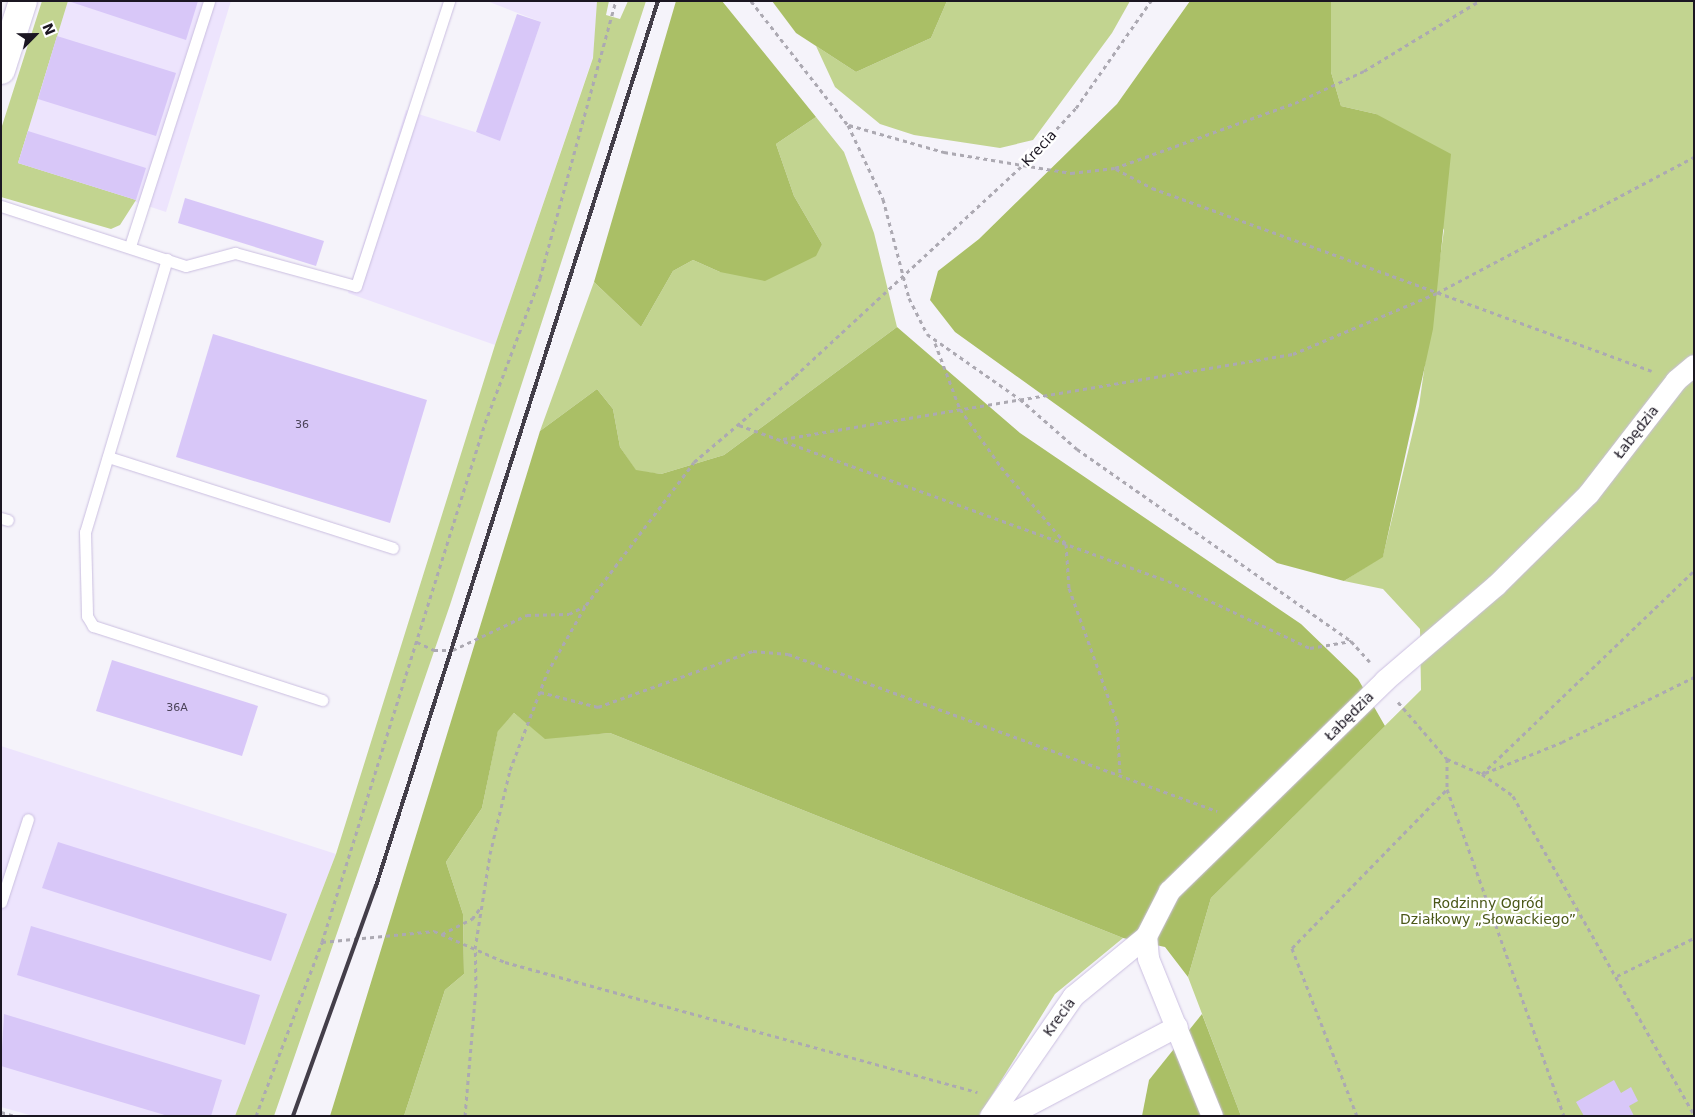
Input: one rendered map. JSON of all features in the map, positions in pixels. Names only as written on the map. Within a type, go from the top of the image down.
[{"type":"street","points":[[1,70],[23,1]]},
{"type":"street","name":"Łabędzia","points":[[1146,936],[1169,891],[1246,819],[1385,680],[1496,585],[1588,494],[1676,380],[1694,365]]},
{"type":"street","points":[[1146,936],[1155,979],[1178,1026],[1212,1116]]},
{"type":"street","name":"Krecia","points":[[1005,1107],[1073,996],[1146,936]]},
{"type":"street","name":"Krecia","points":[[990,1116],[1005,1107],[1178,1026]]},
{"type":"lane","points":[[130,246],[209,1]]},
{"type":"lane","points":[[1,206],[130,246],[186,266],[235,253],[356,286],[449,1]]},
{"type":"lane","points":[[167,259],[85,532],[87,616],[93,626],[322,700]]},
{"type":"lane","points":[[108,458],[393,548]]},
{"type":"lane","points":[[1,902],[28,819]]},
{"type":"path","points":[[256,1116],[322,942],[485,423],[540,278],[616,1]]},
{"type":"path","points":[[751,1],[848,125],[884,199],[914,313],[935,342],[960,409],[1001,467],[1066,544],[1069,588],[1117,722],[1120,774]]},
{"type":"path","name":"Krecia","points":[[465,1116],[476,988],[475,948],[510,770],[540,692],[586,605],[694,462],[905,274],[1024,164],[1076,108],[1151,1]]},
{"type":"path","points":[[848,125],[944,152],[1071,173],[1115,168],[1295,103],[1364,71],[1478,1]]},
{"type":"path","points":[[783,439],[1293,354],[1437,293],[1694,157]]},
{"type":"path","points":[[1115,168],[1152,188],[1676,380]]},
{"type":"path","points":[[935,342],[1020,399],[1077,449],[1351,641],[1385,680],[1402,709],[1447,759],[1482,774],[1513,796],[1694,1114]]},
{"type":"path","points":[[738,424],[1168,581],[1310,648],[1351,641]]},
{"type":"path","points":[[1482,774],[1694,570]]},
{"type":"path","points":[[417,642],[434,650],[453,650],[527,615],[570,614],[586,605]]},
{"type":"path","points":[[540,692],[598,707],[753,650],[788,654],[1246,819]]},
{"type":"path","points":[[1482,774],[1562,742],[1694,677]]},
{"type":"path","points":[[1447,759],[1446,789],[1564,1116]]},
{"type":"path","points":[[1357,1116],[1292,948],[1446,789]]},
{"type":"path","points":[[442,935],[472,919],[482,907]]},
{"type":"path","points":[[322,942],[409,933],[442,935],[505,962],[789,1039],[1005,1107]]},
{"type":"path","points":[[1617,976],[1694,938]]},
{"type":"path","points":[[1,1112],[15,1116]]},
{"type":"shaded area","points":[[68,1],[231,1],[166,212],[18,163]]},
{"type":"shaded area","points":[[487,1],[597,1],[594,54],[495,345],[348,293],[406,110],[500,140],[541,22]]},
{"type":"shaded area","points":[[1,746],[336,854],[235,1116],[33,1116],[1,1107]]},
{"type":"green space","points":[[42,1],[68,1],[18,163],[136,200],[120,225],[111,229],[1,197],[1,129]]},
{"type":"green space","points":[[597,1],[609,1],[606,15],[620,19],[628,1],[646,1],[450,605],[274,1116],[235,1116],[336,854],[495,345],[593,58]]},
{"type":"green space","points":[[676,1],[722,1],[816,117],[776,144],[794,196],[822,244],[816,256],[765,281],[720,272],[693,260],[673,271],[641,327],[594,282]]},
{"type":"green space","points":[[772,1],[947,1],[931,38],[856,72],[796,33]]},
{"type":"green space","points":[[947,1],[1130,1],[1112,33],[1033,140],[1000,148],[914,135],[880,124],[835,87],[816,46],[856,72],[931,38]]},
{"type":"green space","points":[[1190,1],[1331,1],[1331,72],[1341,106],[1376,114],[1451,154],[1433,329],[1383,557],[1344,581],[1277,563],[955,332],[930,300],[938,271],[979,239],[1117,104]]},
{"type":"green space","name":"Rodzinny Ogród Działkowy „Słowackiego”","points":[[1331,1],[1694,1],[1694,1116],[1241,1116],[1188,977],[1211,898],[1421,690],[1420,629],[1383,589],[1344,581],[1383,556],[1419,406],[1444,230],[1376,114],[1341,106],[1331,72]]},
{"type":"green space","points":[[816,117],[844,152],[874,233],[897,327],[724,455],[661,474],[636,471],[620,447],[613,409],[597,389],[540,431],[594,282],[641,327],[673,271],[693,260],[720,272],[822,244],[794,196],[776,144]]},
{"type":"green space","points":[[897,327],[1020,433],[1301,624],[1358,679],[1385,726],[1211,898],[1188,977],[1165,947],[1123,938],[610,733],[545,739],[514,713],[498,731],[482,808],[446,862],[463,914],[464,974],[445,990],[404,1116],[330,1116],[540,431],[597,389],[613,409],[620,447],[636,470],[661,474],[724,455]]},
{"type":"green space","points":[[514,713],[545,738],[610,733],[1123,938],[1055,994],[979,1116],[404,1116],[445,990],[464,974],[463,914],[446,862],[482,808],[498,730]]},
{"type":"green space","points":[[1202,1014],[1241,1116],[1142,1116],[1149,1080]]},
{"type":"building","points":[[68,1],[198,1],[186,40]]},
{"type":"building","points":[[517,14],[541,22],[500,141],[476,132]]},
{"type":"building","points":[[57,36],[176,73],[156,136],[38,99]]},
{"type":"building","points":[[28,131],[146,168],[136,200],[18,163]]},
{"type":"building","points":[[185,198],[324,241],[316,266],[178,223]]},
{"type":"building","points":[[213,334],[427,400],[390,523],[176,457]]},
{"type":"building","points":[[112,660],[258,706],[242,756],[96,711]]},
{"type":"building","points":[[58,842],[287,914],[271,961],[42,888]]},
{"type":"building","points":[[31,926],[260,995],[245,1045],[17,975]]},
{"type":"building","points":[[4,1014],[222,1080],[211,1116],[168,1116],[1,1066]]},
{"type":"building","points":[[1614,1080],[1621,1093],[1631,1087],[1638,1101],[1629,1106],[1634,1116],[1584,1116],[1576,1102]]},
{"type":"railway","points":[[293,1116],[376,886],[658,1]]}]
